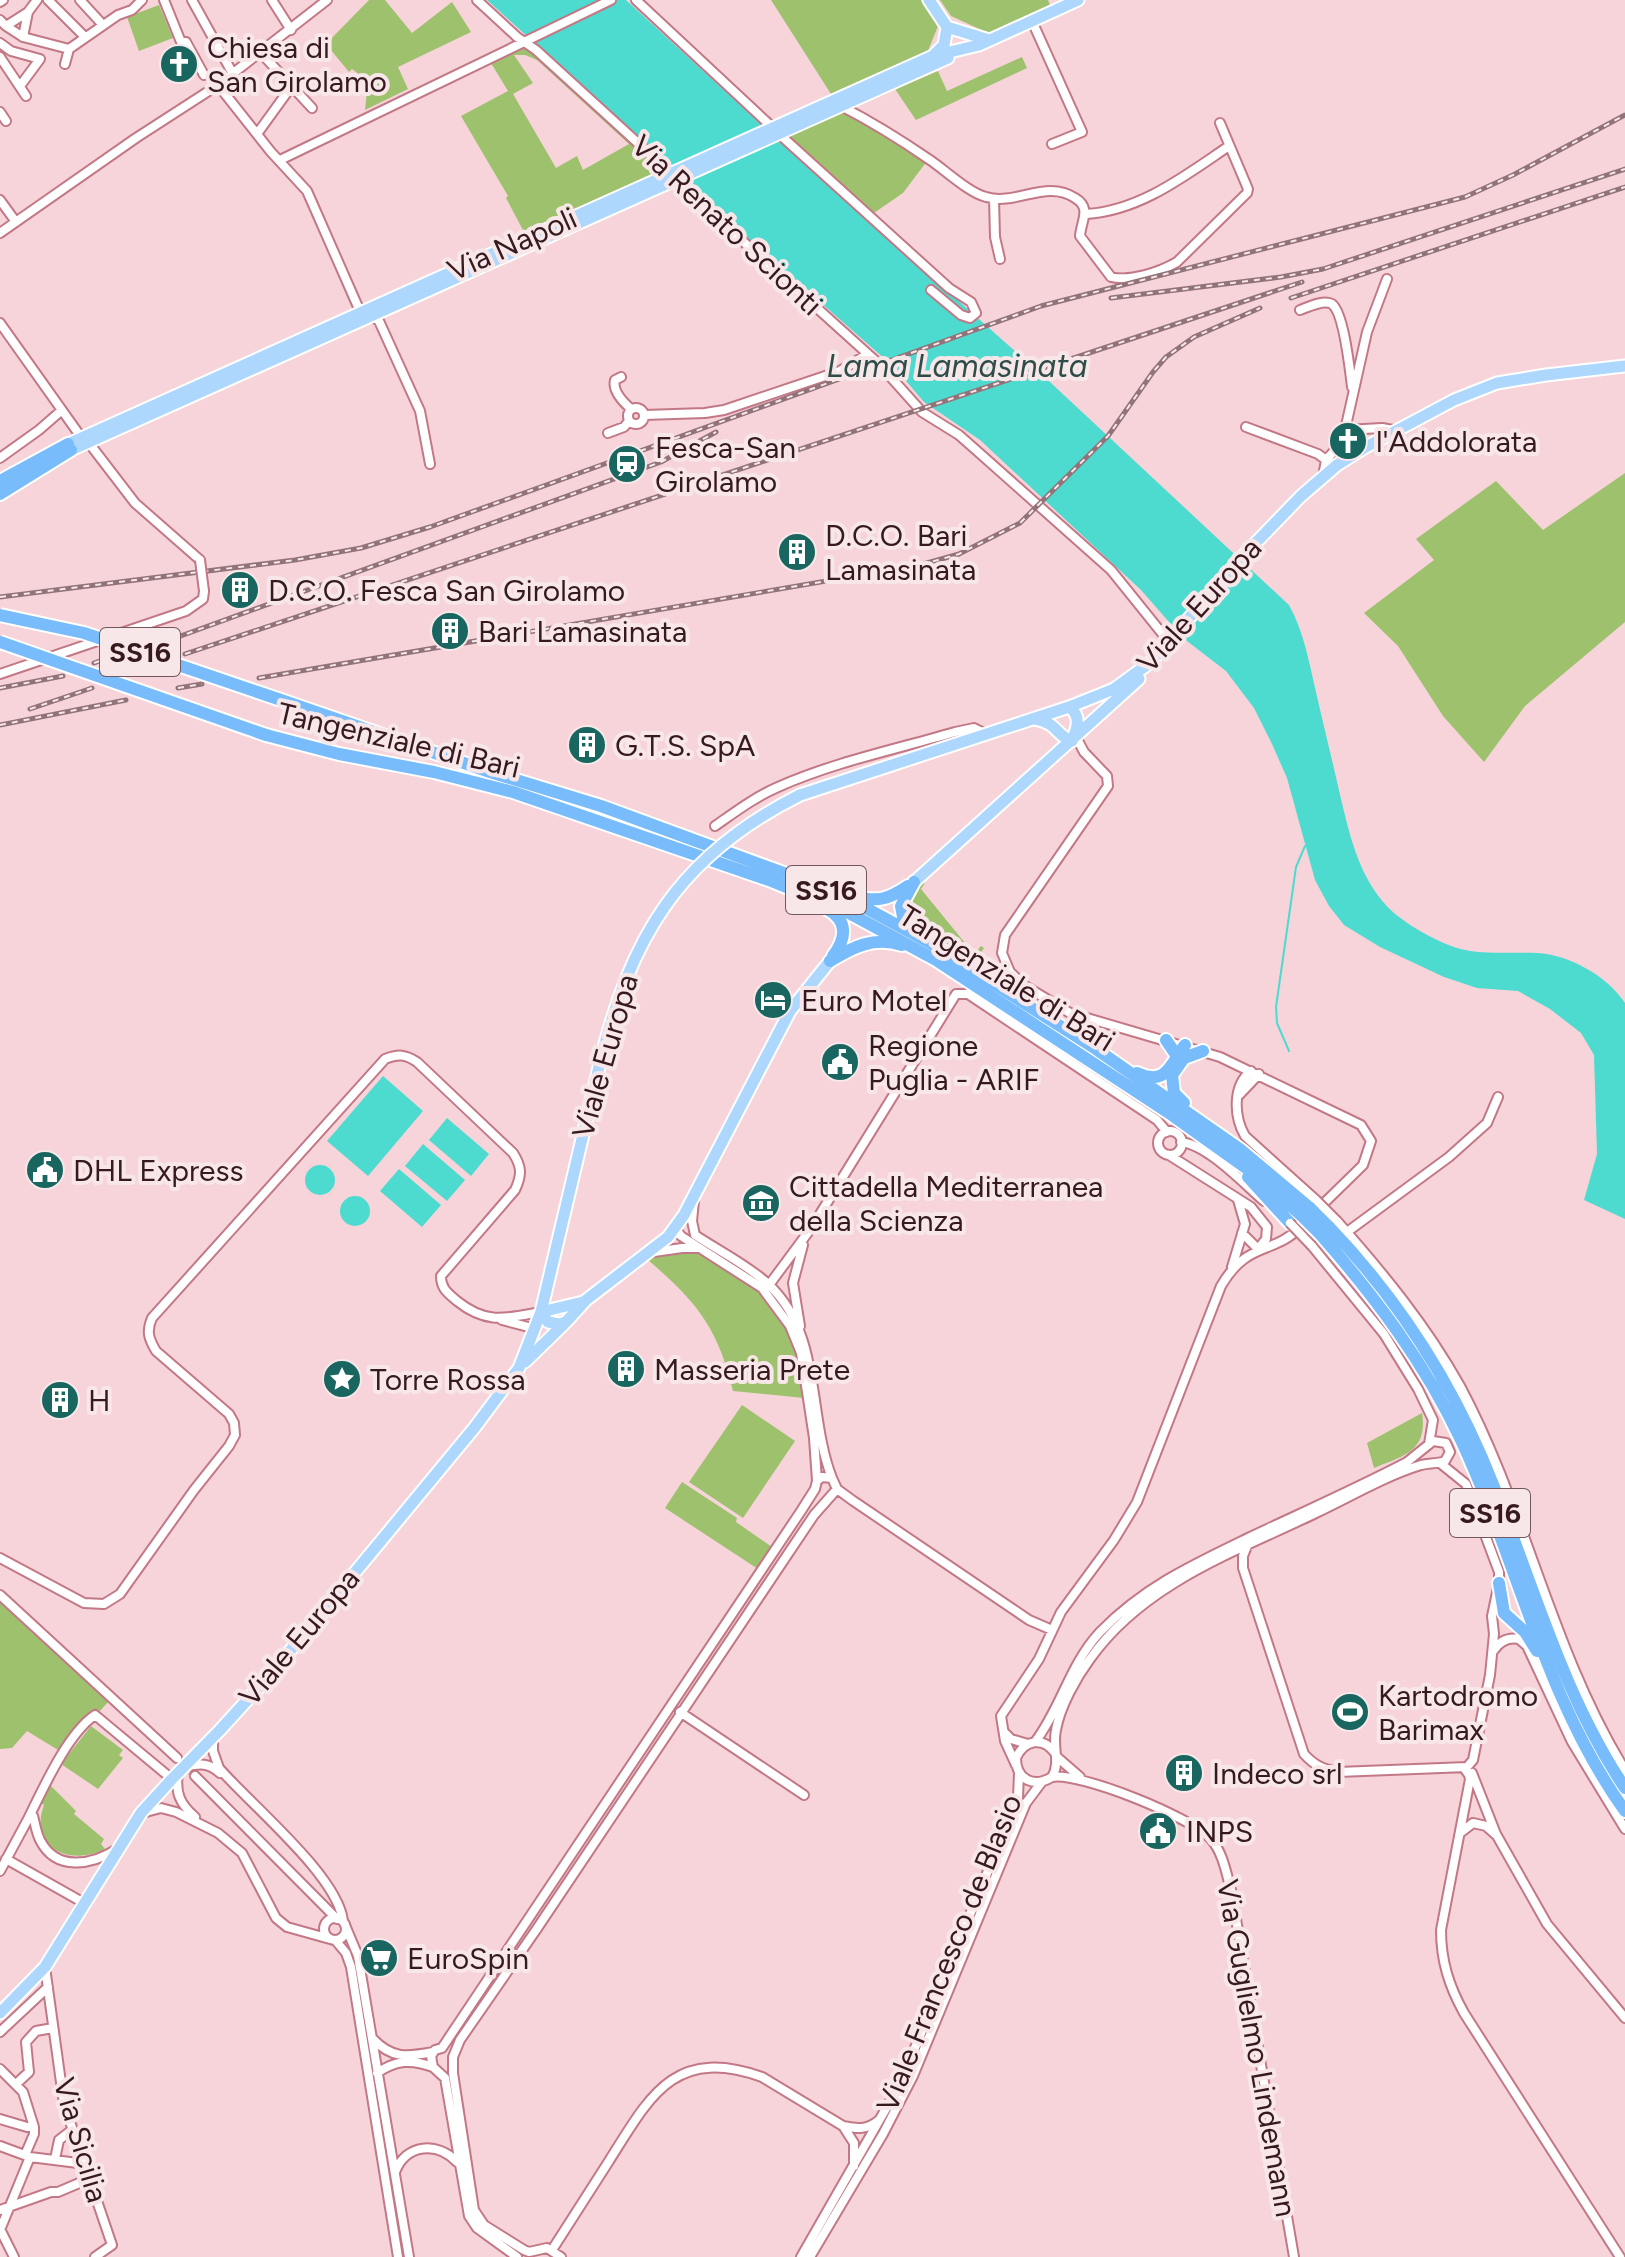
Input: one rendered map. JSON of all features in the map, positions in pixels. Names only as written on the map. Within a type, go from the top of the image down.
[{"type":"highway","points":[[0,474],[69,447]]},
{"type":"highway","points":[[0,481],[69,447]]},
{"type":"highway","points":[[0,487],[69,447]]},
{"type":"highway","points":[[0,494],[69,447]]},
{"type":"highway","name":"Tangenziale di Bari","points":[[0,615],[84,633],[490,772],[601,806],[903,927],[1096,1049],[1202,1122],[1241,1150],[1304,1212]]},
{"type":"highway","name":"Tangenziale di Bari","points":[[0,642],[266,735],[513,792],[810,889],[936,960],[1204,1138],[1329,1227],[1393,1301],[1420,1340],[1449,1390],[1493,1484],[1568,1681],[1591,1730],[1625,1788]]},
{"type":"highway","points":[[810,889],[870,901],[893,896],[914,882]]},
{"type":"highway","points":[[914,882],[903,900],[903,917],[972,962],[992,982]]},
{"type":"highway","points":[[810,889],[819,906],[838,916],[844,927],[843,941],[830,961]]},
{"type":"highway","points":[[830,961],[855,946],[884,941],[936,960]]},
{"type":"highway","points":[[1166,1040],[1182,1053],[1203,1051]]},
{"type":"highway","points":[[1096,1049],[1149,1077],[1161,1076],[1171,1069],[1182,1053]]},
{"type":"highway","points":[[1182,1053],[1174,1069],[1172,1086],[1179,1100],[1195,1111],[1202,1122]]},
{"type":"highway","name":"Tangenziale di Bari","points":[[1329,1227],[1429,1378],[1471,1463],[1581,1738],[1625,1811]]},
{"type":"highway","points":[[1499,1583],[1504,1613],[1533,1642],[1549,1681],[1559,1688]]},
{"type":"main road","points":[[929,0],[947,27],[989,40]]},
{"type":"main road","name":"Via Napoli","points":[[775,130],[841,106],[1078,0]]},
{"type":"main road","points":[[933,56],[944,45],[947,27]]},
{"type":"main road","name":"Via Napoli","points":[[69,447],[365,316],[933,56],[959,51]]},
{"type":"main road","name":"Viale Europa","points":[[0,2012],[45,1967],[141,1813],[178,1769],[271,1674],[475,1427],[519,1368],[541,1312],[614,1008],[649,928],[679,885],[730,838],[800,795],[1069,707],[1114,689],[1151,662],[1243,556],[1323,476],[1393,430],[1497,383],[1625,366]]},
{"type":"main road","points":[[914,882],[1136,683],[1151,662]]},
{"type":"main road","points":[[1049,759],[1059,742],[1063,716],[1069,707],[1074,710],[1078,723],[1072,741]]},
{"type":"main road","points":[[1034,718],[1047,721],[1064,738],[1072,741]]},
{"type":"main road","points":[[519,1368],[586,1300],[647,1254],[675,1228],[790,1011],[830,961]]},
{"type":"main road","points":[[547,1287],[555,1299],[570,1307]]},
{"type":"main road","points":[[562,1325],[548,1322],[541,1312],[570,1307],[586,1300]]},
{"type":"main road","points":[[536,1329],[562,1325]]},
{"type":"street","points":[[23,37],[28,12],[37,0]]},
{"type":"street","points":[[48,0],[85,37]]},
{"type":"street","points":[[80,0],[103,25]]},
{"type":"street","points":[[65,64],[69,49],[103,25],[132,10],[142,0]]},
{"type":"street","points":[[164,0],[181,42],[186,42],[204,75]]},
{"type":"street","points":[[192,0],[233,74]]},
{"type":"street","points":[[272,0],[291,30]]},
{"type":"street","name":"Via Renato Scionti","points":[[477,0],[536,50],[868,354],[900,384],[922,412],[959,435],[1111,570],[1171,640]]},
{"type":"street","points":[[280,160],[611,0]]},
{"type":"street","points":[[636,0],[938,279],[971,302],[976,313],[970,318],[961,315],[931,290]]},
{"type":"street","points":[[0,233],[128,143],[218,85],[291,30],[321,2]]},
{"type":"street","points":[[3,23],[28,12]]},
{"type":"street","points":[[1032,21],[1082,132],[1052,144]]},
{"type":"street","points":[[3,23],[23,37],[69,49]]},
{"type":"street","points":[[0,43],[11,51],[40,59],[20,86]]},
{"type":"street","points":[[261,53],[312,108]]},
{"type":"street","points":[[0,57],[26,96]]},
{"type":"street","points":[[218,85],[307,191],[365,316],[379,321],[420,411],[430,464]]},
{"type":"street","points":[[257,134],[291,87]]},
{"type":"street","points":[[841,106],[930,160],[981,196],[994,199],[1051,189],[1074,197],[1082,202],[1086,214],[1080,236],[1111,277],[1126,279],[1167,268],[1177,262],[1247,193],[1220,123]]},
{"type":"street","points":[[0,112],[6,121]]},
{"type":"street","points":[[1086,214],[1132,205],[1229,146]]},
{"type":"street","points":[[994,199],[995,237],[1000,259]]},
{"type":"street","points":[[0,200],[16,222]]},
{"type":"street","points":[[1323,476],[1326,460],[1336,449],[1345,430],[1367,332],[1387,279]]},
{"type":"street","points":[[1300,310],[1325,302],[1336,310],[1347,347],[1353,392]]},
{"type":"street","points":[[0,323],[62,410],[135,503],[200,560],[204,591],[203,599],[186,611],[0,674]]},
{"type":"street","points":[[644,415],[724,410],[840,371],[868,354]]},
{"type":"street","points":[[621,377],[615,380],[614,387],[622,401],[631,409],[640,408],[644,415]]},
{"type":"street","points":[[608,433],[624,427],[629,421],[631,409]]},
{"type":"street","points":[[0,458],[62,410]]},
{"type":"street","points":[[629,421],[639,424],[644,415]]},
{"type":"street","points":[[1246,427],[1318,454],[1326,460]]},
{"type":"street","points":[[1345,430],[1393,430]]},
{"type":"street","points":[[715,826],[745,804],[810,774],[955,732],[974,728],[986,734]]},
{"type":"street","points":[[1072,741],[1107,776],[1108,786],[1005,935],[1004,959],[1018,981],[1070,1013],[1166,1040]]},
{"type":"street","points":[[773,1289],[783,1268],[812,1227],[956,994],[968,994],[1157,1120],[1167,1132]]},
{"type":"street","points":[[1203,1051],[1352,1119],[1367,1131],[1371,1141],[1363,1165],[1292,1237],[1258,1249],[1232,1267]]},
{"type":"street","points":[[0,1558],[84,1603],[104,1604],[120,1594],[235,1435],[229,1414],[156,1351],[149,1338],[148,1327],[152,1318],[385,1059],[397,1054],[417,1062],[520,1163],[521,1177],[515,1190],[441,1276],[444,1290],[465,1307],[489,1318],[541,1312]]},
{"type":"street","points":[[1230,1062],[1240,1082],[1236,1110],[1239,1126],[1304,1212],[1312,1246],[1384,1334],[1418,1389],[1433,1420],[1429,1459],[1466,1484],[1495,1558],[1499,1583],[1492,1616],[1492,1655],[1473,1760],[1474,1782],[1496,1834],[1547,1924],[1625,2018]]},
{"type":"street","points":[[1240,1082],[1255,1073]]},
{"type":"street","points":[[1238,1095],[1255,1073]]},
{"type":"street","points":[[1347,1232],[1449,1157],[1487,1123],[1498,1097]]},
{"type":"street","points":[[1183,1163],[1174,1133],[1167,1132],[1160,1136],[1160,1150],[1251,1207],[1286,1239]]},
{"type":"street","points":[[1169,1155],[1180,1146],[1191,1143],[1227,1169],[1329,1227],[1347,1232],[1415,1315],[1460,1387],[1517,1519],[1575,1674],[1599,1726],[1625,1770]]},
{"type":"street","points":[[695,1194],[692,1221],[695,1235]]},
{"type":"street","points":[[1181,1574],[1116,1627],[1088,1661],[1056,1726],[1056,1771],[1042,1782],[1028,1781],[1018,1769],[1001,1727],[1001,1716],[1039,1659],[1061,1612],[1114,1540],[1137,1502],[1221,1286],[1232,1267],[1245,1224],[1237,1199]]},
{"type":"street","points":[[1258,1249],[1268,1234],[1262,1219]]},
{"type":"street","points":[[812,1227],[800,1251],[793,1283],[823,1452],[837,1489],[1029,1620],[1052,1630]]},
{"type":"street","points":[[675,1228],[685,1229],[758,1276],[773,1289],[801,1331]]},
{"type":"street","points":[[675,1228],[681,1236],[762,1288],[790,1326],[801,1353],[814,1438],[818,1495],[827,1498],[833,1496],[837,1489]]},
{"type":"street","points":[[1242,1233],[1258,1249]]},
{"type":"street","points":[[647,1254],[699,1248]]},
{"type":"street","points":[[758,1276],[783,1268]]},
{"type":"street","points":[[773,1289],[793,1283]]},
{"type":"street","points":[[522,1315],[530,1319],[536,1329]]},
{"type":"street","points":[[501,1319],[536,1329]]},
{"type":"street","points":[[513,1324],[525,1340],[527,1350]]},
{"type":"street","points":[[1018,1769],[1018,1753],[1044,1730],[1072,1671],[1100,1632],[1136,1598],[1181,1574],[1407,1462],[1438,1440],[1448,1447],[1448,1457],[1438,1463],[1408,1470],[1211,1560]]},
{"type":"street","points":[[517,2257],[484,2234],[473,2222],[466,2206],[445,2078],[430,2060],[816,1485],[822,1477],[832,1478]]},
{"type":"street","points":[[377,2073],[401,2061],[447,2070],[460,2040],[827,1498]]},
{"type":"street","points":[[1247,1546],[1243,1568],[1304,1754],[1314,1764],[1338,1772],[1464,1768],[1473,1760]]},
{"type":"street","points":[[0,1595],[178,1769],[177,1793],[180,1801],[203,1824],[242,1853],[276,1918],[287,1927],[333,1940],[345,1934],[338,1921],[340,1908],[323,1879],[214,1760],[216,1733]]},
{"type":"street","points":[[1492,1655],[1507,1639],[1519,1639],[1527,1646],[1572,1742],[1625,1829]]},
{"type":"street","points":[[680,1712],[804,1795]]},
{"type":"street","points":[[0,1871],[62,1756],[95,1715],[178,1769],[201,1764],[210,1766],[236,1787]]},
{"type":"street","points":[[1001,1727],[1011,1739],[1046,1744],[1056,1755]]},
{"type":"street","name":"Via Guglielmo Lindemann","points":[[1056,1755],[1084,1779],[1198,1827],[1212,1840],[1222,1856],[1231,1890],[1294,2257]]},
{"type":"street","points":[[1464,1768],[1470,1779],[1441,1930],[1441,1952],[1446,1975],[1464,2013],[1620,2257]]},
{"type":"street","name":"Viale Francesco de Blasio","points":[[801,2257],[885,2114],[913,2056],[1018,1798],[1018,1769]]},
{"type":"street","points":[[195,1776],[322,1903],[338,1921],[358,1956],[409,2257]]},
{"type":"street","name":"Via Guglielmo Lindemann","points":[[1052,1777],[1084,1779]]},
{"type":"street","name":"Viale Francesco de Blasio","points":[[811,2257],[913,2076],[1026,1803],[1042,1782]]},
{"type":"street","points":[[141,1813],[161,1808],[203,1824]]},
{"type":"street","points":[[28,1819],[35,1817],[42,1844],[67,1862],[95,1861],[118,1848]]},
{"type":"street","points":[[1459,1833],[1473,1823],[1486,1826],[1496,1834]]},
{"type":"street","points":[[6,1859],[84,1903]]},
{"type":"street","points":[[338,1921],[325,1932],[346,1953],[351,1967],[398,2257]]},
{"type":"street","name":"Via Sicilia","points":[[45,1967],[64,2104],[112,2245],[95,2257]]},
{"type":"street","points":[[0,2032],[48,1987]]},
{"type":"street","points":[[16,2084],[29,2072],[26,2042],[36,2031],[53,2028]]},
{"type":"street","points":[[373,2039],[392,2054],[448,2050],[453,2061],[474,2210],[484,2225],[531,2254],[552,2250],[643,2105],[664,2084],[686,2072],[722,2067],[762,2077],[843,2126],[854,2143],[854,2168]]},
{"type":"street","points":[[2,2074],[23,2092],[34,2127],[28,2156],[5,2209],[0,2230],[14,2257]]},
{"type":"street","points":[[843,2126],[865,2128],[885,2114]]},
{"type":"street","points":[[0,2119],[34,2127]]},
{"type":"street","points":[[55,2159],[59,2140],[72,2130]]},
{"type":"street","points":[[0,2146],[28,2156],[86,2164]]},
{"type":"street","points":[[394,2173],[406,2154],[425,2148],[444,2151],[459,2163]]},
{"type":"street","points":[[5,2209],[91,2178]]},
{"type":"street","points":[[552,2250],[561,2257]]},
{"type":"green space","points":[[369,0],[385,0],[412,33],[452,2],[471,32],[398,67],[408,89],[365,110],[368,81],[352,69],[349,72],[326,44]]},
{"type":"green space","points":[[771,0],[921,0],[938,26],[928,51],[831,94]]},
{"type":"green space","points":[[940,0],[1048,0],[1050,5],[988,33],[951,16]]},
{"type":"green space","points":[[159,5],[173,38],[139,51],[127,17]]},
{"type":"green space","points":[[525,46],[662,170],[524,232],[506,198],[508,196],[461,116],[508,91],[491,63]],"holes":[[[514,55],[537,60],[629,144],[583,170],[577,156],[556,168],[513,94],[533,83]]]},
{"type":"green space","points":[[1022,57],[1027,68],[916,120],[895,89],[938,71],[947,91]]},
{"type":"green space","points":[[845,111],[927,161],[903,193],[871,215],[785,138]]},
{"type":"green space","points":[[1625,473],[1625,622],[1525,706],[1484,762],[1443,716],[1398,646],[1364,613],[1434,560],[1416,539],[1496,481],[1543,530]]},
{"type":"green space","points":[[921,881],[925,883],[921,889],[974,954],[981,946],[984,948],[975,962],[912,924],[904,905]]},
{"type":"green space","points":[[693,1250],[762,1292],[787,1328],[796,1351],[804,1398],[733,1391],[720,1350],[703,1318],[680,1289],[648,1260],[658,1254]]},
{"type":"green space","points":[[742,1405],[795,1441],[743,1518],[689,1482]]},
{"type":"green space","points":[[1422,1413],[1421,1436],[1412,1450],[1374,1468],[1367,1443]]},
{"type":"green space","points":[[682,1482],[737,1518],[736,1522],[772,1547],[758,1569],[665,1508]]},
{"type":"green space","points":[[0,1601],[108,1702],[100,1711],[93,1709],[58,1750],[27,1731],[12,1748],[0,1749]]},
{"type":"green space","points":[[91,1726],[123,1750],[119,1755],[123,1758],[98,1789],[61,1764]]},
{"type":"green space","points":[[49,1784],[76,1811],[74,1814],[104,1839],[101,1844],[105,1849],[78,1856],[55,1850],[47,1843],[42,1833],[44,1805],[40,1802]]},
{"type":"water","name":"Lama Lamasinata","points":[[487,0],[626,0],[803,163],[1051,383],[1289,605],[1306,647],[1353,846],[1365,875],[1383,901],[1420,931],[1461,949],[1537,953],[1575,963],[1608,984],[1625,1003],[1625,1219],[1584,1200],[1597,1154],[1594,1055],[1581,1033],[1550,1009],[1518,991],[1477,988],[1444,977],[1380,947],[1344,925],[1315,880],[1287,778],[1272,744],[1254,708],[1226,671],[1183,638],[1141,590],[980,440],[924,402],[895,368],[710,205]]},
{"type":"water","points":[[383,1076],[423,1111],[368,1176],[327,1141]]},
{"type":"water","points":[[447,1118],[489,1154],[471,1176],[429,1140]]},
{"type":"water","points":[[423,1144],[465,1180],[447,1201],[405,1166]]},
{"type":"water","points":[[320,1165],[326,1166],[334,1174],[334,1186],[326,1194],[320,1195],[314,1194],[306,1186],[305,1180],[306,1174],[314,1166]]},
{"type":"water","points":[[399,1169],[441,1205],[422,1227],[380,1191]]},
{"type":"water","points":[[355,1196],[366,1200],[370,1211],[366,1222],[355,1226],[344,1222],[340,1211],[344,1200]]},
{"type":"waterway","points":[[1289,1051],[1277,1023],[1276,1007],[1296,867],[1305,846]]},
{"type":"tunnel","points":[[177,1758],[195,1776]]},
{"type":"railway","points":[[0,597],[295,560],[361,548],[430,527],[1041,306],[1465,197],[1625,115]]},
{"type":"railway","points":[[1111,298],[1323,269],[1625,169]]},
{"type":"railway","points":[[1291,298],[1625,187]]},
{"type":"railway","points":[[185,654],[1302,282]]},
{"type":"railway","points":[[259,678],[920,565],[959,554],[1020,523],[1108,436],[1166,357],[1194,337],[1260,308]]},
{"type":"railway","points":[[153,646],[661,462],[716,432]]},
{"type":"railway","points":[[94,663],[120,654]]},
{"type":"railway","points":[[126,674],[150,666]]},
{"type":"railway","points":[[0,688],[63,676]]},
{"type":"railway","points":[[178,688],[202,684]]},
{"type":"railway","points":[[30,709],[92,688]]},
{"type":"railway","points":[[0,725],[126,700]]},
{"type":"place","name":"Chiesa di San Girolamo","points":[[179,64]]},
{"type":"place","name":"l'Addolorata","points":[[1348,441]]},
{"type":"place","name":"Fesca-San Girolamo","points":[[627,464]]},
{"type":"place","name":"D.C.O. Bari Lamasinata","points":[[797,552]]},
{"type":"place","name":"D.C.O. Fesca San Girolamo","points":[[240,590]]},
{"type":"place","name":"Bari Lamasinata","points":[[450,631]]},
{"type":"place","name":"G.T.S. SpA","points":[[587,745]]},
{"type":"place","name":"Euro Motel","points":[[773,1000]]},
{"type":"place","name":"Regione Puglia - ARIF","points":[[840,1062]]},
{"type":"place","name":"DHL Express","points":[[45,1170]]},
{"type":"place","name":"Cittadella Mediterranea della Scienza","points":[[761,1203]]},
{"type":"place","name":"Masseria Prete","points":[[626,1369]]},
{"type":"place","name":"Torre Rossa","points":[[342,1379]]},
{"type":"place","name":"H","points":[[60,1400]]},
{"type":"place","name":"Kartodromo Barimax","points":[[1350,1712]]},
{"type":"place","name":"Indeco srl","points":[[1184,1773]]},
{"type":"place","name":"INPS","points":[[1158,1831]]},
{"type":"place","name":"EuroSpin","points":[[379,1958]]}]
